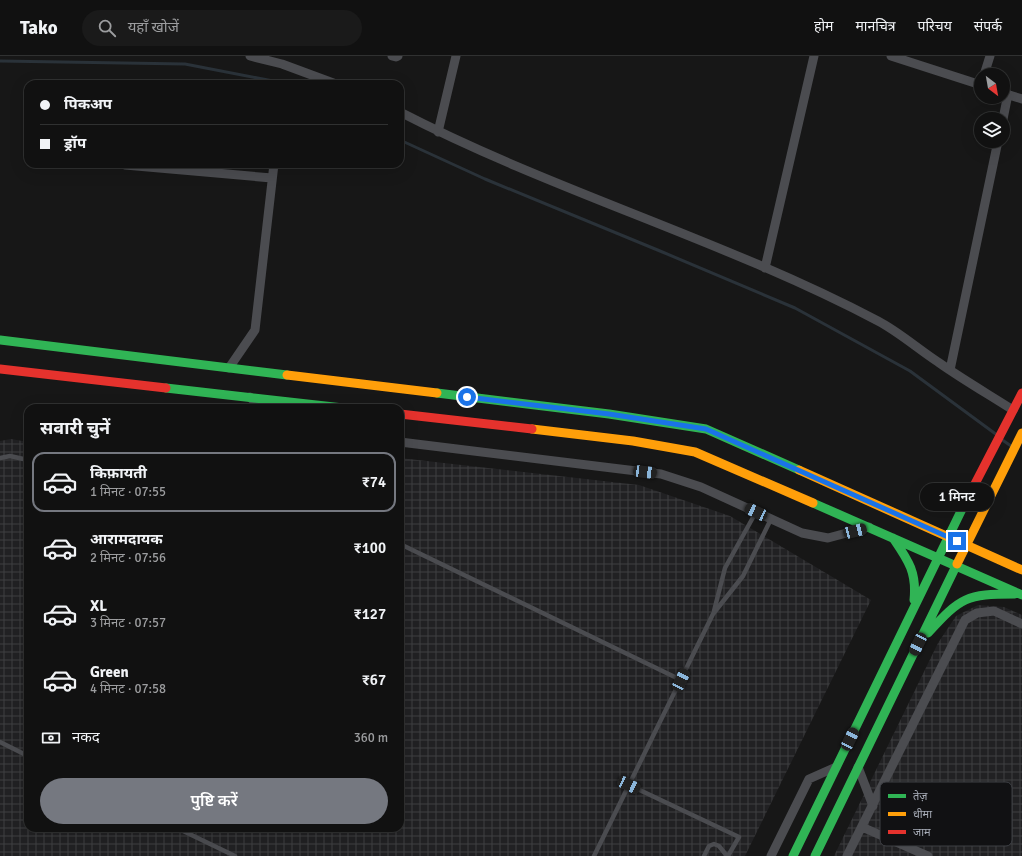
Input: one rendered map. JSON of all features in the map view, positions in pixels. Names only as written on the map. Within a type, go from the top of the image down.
[{"type":"main road","points":[[0,340],[609,414],[706,429],[1022,570]]},
{"type":"main road","points":[[0,368],[309,404]]},
{"type":"main road","points":[[793,856],[948,537],[1022,393]]},
{"type":"main road","points":[[404,414],[633,441],[695,452],[1020,594]]},
{"type":"main road","points":[[815,856],[1002,471],[1022,433]]},
{"type":"main road","points":[[893,538],[913,569],[916,586],[912,612]]},
{"type":"main road","points":[[918,644],[948,611],[966,599],[987,595],[1020,594]]},
{"type":"street","points":[[250,56],[274,59],[326,80]]},
{"type":"street","points":[[392,56],[398,56]]},
{"type":"street","points":[[438,132],[456,56]]},
{"type":"street","points":[[765,268],[814,56]]},
{"type":"street","points":[[891,56],[974,82]]},
{"type":"street","points":[[986,68],[990,56]]},
{"type":"street","points":[[1010,94],[1022,99]]},
{"type":"street","points":[[404,114],[438,132],[542,178],[787,277],[880,322],[950,370],[1013,410]]},
{"type":"street","points":[[950,370],[997,148]]},
{"type":"street","points":[[159,168],[272,178]]},
{"type":"street","points":[[229,368],[255,330],[273,168]]},
{"type":"street","points":[[250,397],[256,404]]},
{"type":"street","points":[[404,442],[661,474],[701,487],[802,533],[828,538],[869,527]]},
{"type":"street","points":[[884,782],[965,620],[977,613],[994,611],[1022,624]]},
{"type":"street","points":[[771,856],[809,779],[836,767]]},
{"type":"street","points":[[858,767],[872,806]]},
{"type":"street","points":[[848,856],[880,790]]},
{"type":"street","points":[[862,827],[880,835]]},
{"type":"street","points":[[905,846],[928,856]]},
{"type":"lane","points":[[0,458],[10,456],[24,459]]},
{"type":"lane","points":[[594,856],[713,614],[725,568],[756,512]]},
{"type":"lane","points":[[713,614],[742,576],[771,519]]},
{"type":"lane","points":[[404,546],[681,680]]},
{"type":"lane","points":[[0,742],[24,754]]},
{"type":"lane","points":[[629,785],[739,837],[728,856],[719,846],[714,844],[709,846],[704,856]]},
{"type":"lane","points":[[185,832],[235,856]]},
{"type":"shaded area","points":[[11,439],[24,441],[24,832],[404,832],[404,458],[639,485],[730,516],[871,600],[745,856],[0,856],[0,441]]},
{"type":"shaded area","points":[[978,605],[1004,607],[1022,615],[1022,856],[834,856],[938,643],[956,616]]},
{"type":"waterway","points":[[0,61],[185,64],[268,80]]},
{"type":"waterway","points":[[404,142],[485,179],[795,308],[910,371],[997,435]]},
{"type":"waterway","points":[[1001,439],[1011,446]]},
{"type":"traffic: fast","points":[[0,340],[287,375]]},
{"type":"traffic: fast","points":[[166,388],[308,404]]},
{"type":"traffic: fast","points":[[437,393],[609,414],[706,429],[799,470]]},
{"type":"traffic: fast","points":[[813,503],[1022,595]]},
{"type":"traffic: fast","points":[[793,856],[963,507]]},
{"type":"traffic: fast","points":[[893,538],[907,560],[913,574],[915,590],[914,600]]},
{"type":"traffic: fast","points":[[815,856],[957,564]]},
{"type":"traffic: fast","points":[[928,633],[957,605],[966,600],[985,595],[1015,594]]},
{"type":"traffic: slow","points":[[287,375],[437,393]]},
{"type":"traffic: slow","points":[[532,429],[633,441],[695,452],[813,503]]},
{"type":"traffic: slow","points":[[957,564],[1022,433]]},
{"type":"traffic: slow","points":[[799,470],[1022,570]]},
{"type":"traffic: jam","points":[[0,369],[166,388]]},
{"type":"traffic: jam","points":[[963,507],[1022,393]]},
{"type":"traffic: jam","points":[[404,414],[532,429]]},
{"type":"route","points":[[467,397],[609,414],[706,429],[957,541]]}]
